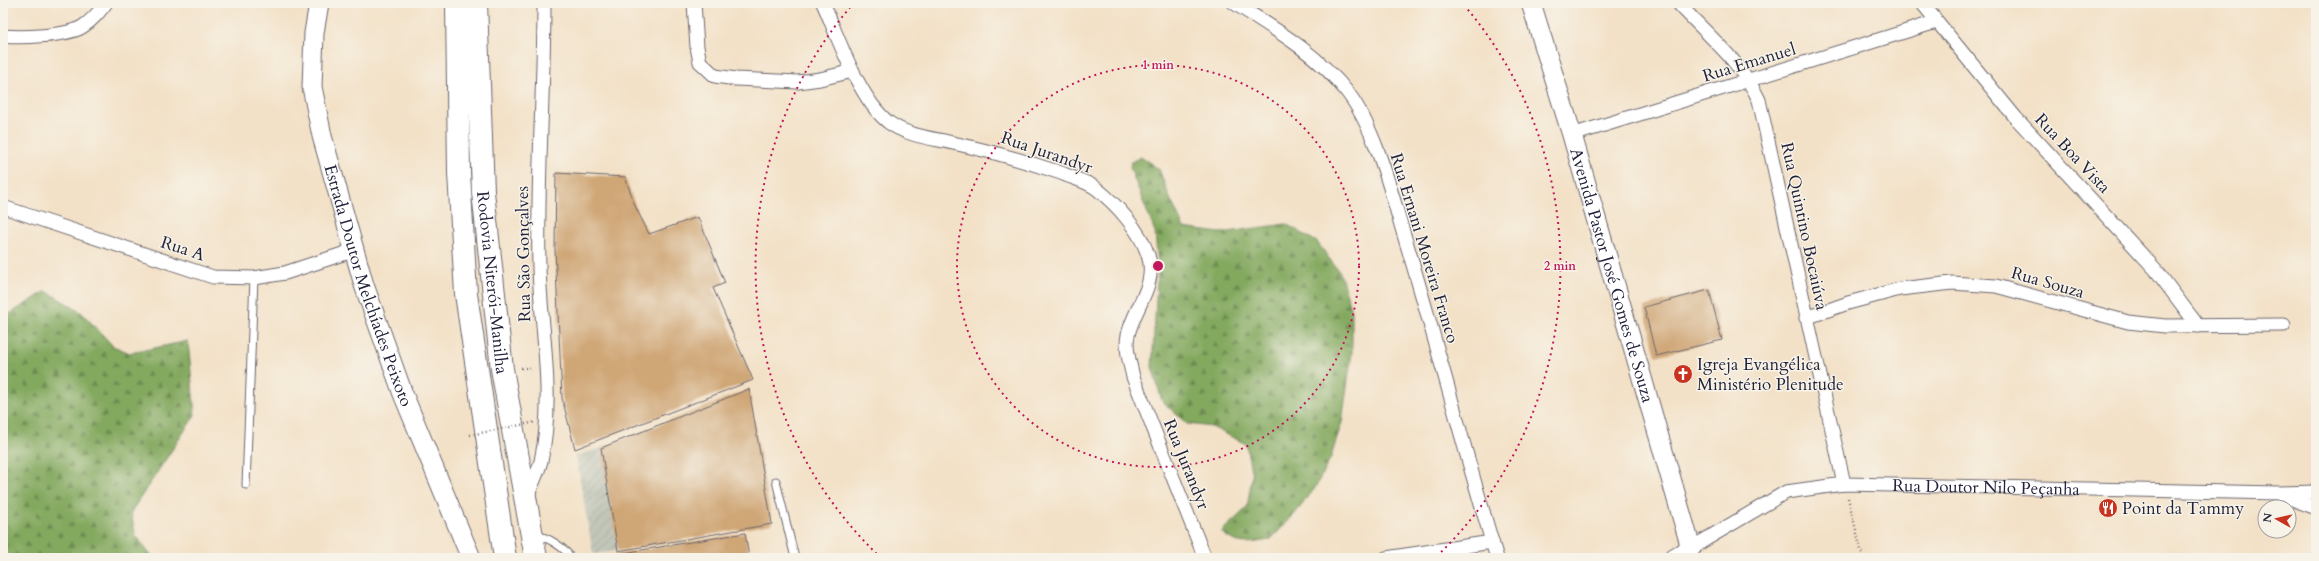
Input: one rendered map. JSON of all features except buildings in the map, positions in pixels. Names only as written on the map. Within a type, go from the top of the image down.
[{"type":"highway","name":"Rodovia Niterói-Manilha","points":[[457,3],[459,173],[466,294],[505,558]]},
{"type":"highway","name":"Rodovia Niterói-Manilha","points":[[476,3],[483,192],[502,369],[536,558]]},
{"type":"street","points":[[3,36],[63,32],[80,28],[93,18],[106,3]]},
{"type":"street","name":"Estrada Doutor Melchíades Peixoto","points":[[319,3],[314,33],[312,87],[322,136],[364,285],[403,394],[471,558]]},
{"type":"street","name":"Rua São Gonçalves","points":[[526,501],[541,462],[546,424],[546,368],[539,268],[544,3]]},
{"type":"street","points":[[694,3],[696,47],[700,62],[715,76],[736,79],[798,82],[820,79],[853,71]]},
{"type":"street","name":"Rua Jurandyr","points":[[823,3],[853,71],[869,101],[887,122],[917,136],[1002,154],[1078,180],[1096,189],[1132,225],[1148,254],[1152,270],[1149,284],[1128,335],[1128,352],[1133,376],[1205,558]]},
{"type":"street","name":"Rua Ernani Moreira Franco","points":[[1234,3],[1285,35],[1323,64],[1349,94],[1366,124],[1385,174],[1414,266],[1497,558]]},
{"type":"street","name":"Avenida Pastor José Gomes de Souza","points":[[1531,3],[1572,135],[1691,548]]},
{"type":"street","name":"Rua Quintino Bocaiúva","points":[[1678,3],[1723,49],[1750,81],[1759,100],[1806,318],[1844,484]]},
{"type":"street","name":"Rua Boa Vista","points":[[1922,3],[2016,118],[2156,270],[2198,326]]},
{"type":"street","name":"Rua Emanuel","points":[[1572,135],[1750,81],[1936,22]]},
{"type":"street","name":"Rua A","points":[[3,206],[213,277],[254,278],[285,273],[355,250]]},
{"type":"street","name":"Rua Souza","points":[[1806,318],[1900,289],[1952,283],[1996,286],[2128,322],[2165,326],[2284,325]]},
{"type":"street","name":"Rua Doutor Nilo Peçanha","points":[[1674,558],[1786,492],[1844,484],[2279,493],[2316,492]]},
{"type":"street","points":[[2279,493],[2316,508]]},
{"type":"street","points":[[1386,558],[1492,542]]},
{"type":"lane","points":[[246,485],[254,278]]},
{"type":"lane","points":[[776,481],[795,558]]},
{"type":"lane","points":[[532,534],[544,536],[567,552],[571,558]]},
{"type":"path","points":[[502,369],[531,367],[532,375]]},
{"type":"path","points":[[470,435],[536,422],[535,414]]},
{"type":"path","points":[[1844,484],[1863,558]]},
{"type":"shaded area","points":[[601,448],[618,551],[593,554],[576,456]]},
{"type":"green space","points":[[1141,157],[1159,169],[1169,196],[1184,228],[1220,233],[1286,224],[1317,242],[1340,273],[1352,311],[1352,352],[1342,422],[1331,457],[1315,488],[1294,515],[1270,540],[1244,543],[1233,540],[1221,532],[1247,508],[1252,476],[1246,444],[1212,427],[1187,424],[1162,401],[1152,367],[1158,265],[1155,232],[1130,168],[1131,162]]},
{"type":"green space","points":[[46,291],[81,312],[113,346],[130,353],[188,341],[195,415],[131,512],[135,535],[153,558],[3,558],[3,318]]},
{"type":"place","name":"Igreja Evangélica Ministério Plenitude","points":[[1683,374]]},
{"type":"place","name":"Point da Tammy","points":[[2108,508]]}]
